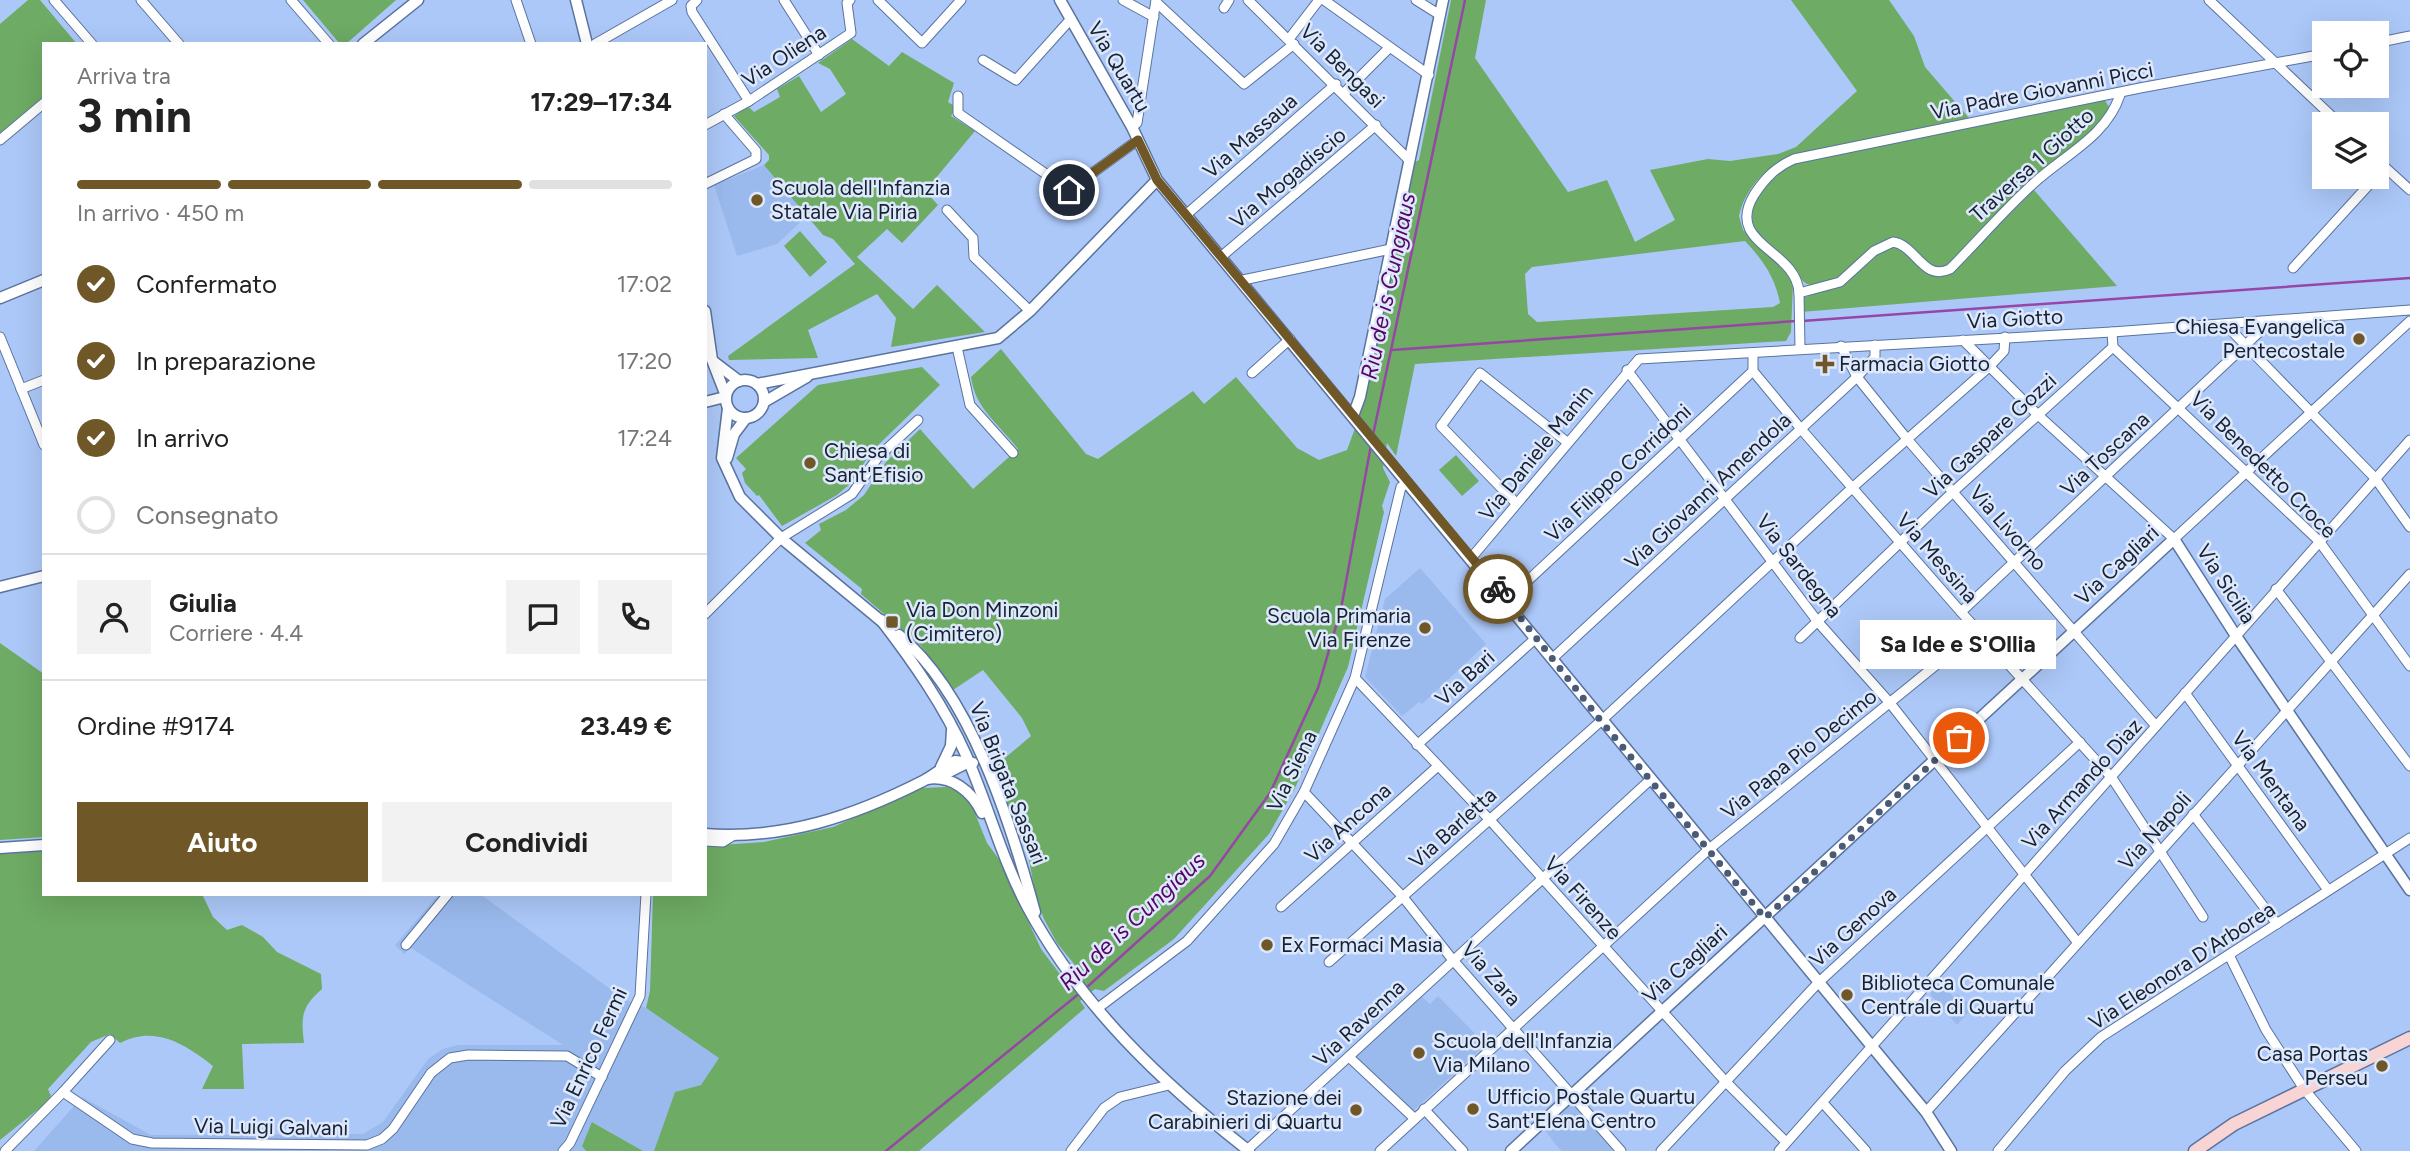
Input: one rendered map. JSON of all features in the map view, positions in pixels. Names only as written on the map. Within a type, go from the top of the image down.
[{"type":"main road","points":[[2195,1151],[2234,1124],[2409,1041]]},
{"type":"street","points":[[54,0],[90,42]]},
{"type":"street","points":[[141,0],[177,42]]},
{"type":"street","points":[[290,0],[327,42]]},
{"type":"street","points":[[369,42],[418,0]]},
{"type":"street","points":[[516,0],[530,42]]},
{"type":"street","points":[[576,0],[586,42]]},
{"type":"street","points":[[598,42],[671,0]]},
{"type":"street","points":[[784,0],[819,55]]},
{"type":"street","name":"Via Oliena","points":[[707,123],[749,101],[851,33],[847,3],[849,0]]},
{"type":"street","points":[[878,0],[922,43],[961,0]]},
{"type":"street","name":"Via Quartu","points":[[1060,0],[1069,21],[1132,127],[1157,180],[1472,557],[1601,721],[1926,1112],[1951,1151]]},
{"type":"street","points":[[1123,0],[1154,17]]},
{"type":"street","name":"Via Bengasi","points":[[1248,0],[1409,160]]},
{"type":"street","points":[[1156,1],[1244,84],[1292,41],[1321,0],[1429,75]]},
{"type":"street","points":[[1416,0],[1440,15]]},
{"type":"street","points":[[1356,420],[1443,0]]},
{"type":"street","points":[[2209,0],[2327,112]]},
{"type":"street","points":[[1132,127],[1137,123],[1156,1]]},
{"type":"street","points":[[694,3],[749,101]]},
{"type":"street","points":[[983,60],[1016,80],[1069,21]]},
{"type":"street","points":[[2389,40],[2410,36]]},
{"type":"street","points":[[1344,93],[1389,48]]},
{"type":"street","name":"Via Padre Giovanni Picci","points":[[1798,293],[1795,276],[1756,237],[1745,220],[1749,204],[1770,173],[1794,159],[2069,102],[2120,95],[2140,88],[2312,56]]},
{"type":"street","name":"Via Massaua","points":[[1187,214],[1336,85]]},
{"type":"street","name":"Traversa 1 Giotto","points":[[1798,293],[1840,282],[1874,251],[1893,242],[1907,246],[1931,271],[1943,272],[1950,269],[2035,181],[2101,128],[2115,110],[2120,95]]},
{"type":"street","points":[[958,96],[958,113],[1069,190],[1138,140]]},
{"type":"street","points":[[0,140],[42,105]]},
{"type":"street","points":[[707,183],[756,159],[755,150],[724,114]]},
{"type":"street","name":"Via Mogadiscio","points":[[1222,256],[1376,125]]},
{"type":"street","points":[[2389,171],[2410,190]]},
{"type":"street","points":[[712,360],[739,381],[757,384],[998,338],[1030,311],[1157,180]]},
{"type":"street","points":[[2293,268],[2364,189]]},
{"type":"street","points":[[947,210],[974,238],[974,257],[1030,311]]},
{"type":"street","points":[[1243,280],[1391,249]]},
{"type":"street","points":[[0,298],[42,281]]},
{"type":"street","points":[[1798,293],[1800,349]]},
{"type":"street","name":"Via Giotto","points":[[1627,370],[1639,359],[2112,332],[2410,310]]},
{"type":"street","name":"Via Toscana","points":[[1961,612],[2271,321]]},
{"type":"street","name":"Via Cagliari","points":[[1511,1151],[2410,321]]},
{"type":"street","points":[[2225,324],[2375,478],[2410,527]]},
{"type":"street","points":[[707,325],[712,360],[726,400],[734,415],[746,418]]},
{"type":"street","points":[[2112,332],[2113,347]]},
{"type":"street","points":[[0,337],[42,440]]},
{"type":"street","name":"Via Barletta","points":[[1329,962],[1601,721],[1852,488],[1989,367],[2004,351],[2005,337]]},
{"type":"street","points":[[1252,373],[1290,339]]},
{"type":"street","name":"Via Sicilia","points":[[1962,340],[2037,415],[2174,539],[2236,636],[2410,890]]},
{"type":"street","name":"Via Giovanni Amendola","points":[[1553,658],[1857,377],[1875,357],[1875,345]]},
{"type":"street","name":"Via Livorno","points":[[1842,346],[1857,377],[1907,439],[2156,726]]},
{"type":"street","points":[[957,347],[970,405],[1013,453]]},
{"type":"street","name":"Via Benedetto Croce","points":[[2113,347],[2181,408],[2319,541],[2410,666]]},
{"type":"street","name":"Via Gaspare Gozzi","points":[[1800,638],[1954,491],[2113,347]]},
{"type":"street","points":[[1753,353],[1753,371]]},
{"type":"street","name":"Via Sardegna","points":[[1627,370],[1678,441],[1818,622],[1890,703],[2078,943]]},
{"type":"street","name":"Via Daniele Manin","points":[[1472,557],[1627,370]]},
{"type":"street","name":"Via Messina","points":[[1753,371],[1961,612],[2112,778],[2203,917]]},
{"type":"street","name":"Via Filippo Corridoni","points":[[1507,600],[1753,371]]},
{"type":"street","points":[[1516,503],[1441,426],[1480,373],[1567,442]]},
{"type":"street","points":[[726,468],[733,434],[746,418],[758,413],[764,401],[810,375]]},
{"type":"street","points":[[21,389],[42,381]]},
{"type":"street","points":[[739,381],[729,387],[722,443],[726,468],[740,497],[781,538],[881,620],[919,662]]},
{"type":"street","points":[[757,384],[764,401]]},
{"type":"street","points":[[707,402],[726,400]]},
{"type":"street","points":[[707,612],[781,538],[852,494],[878,457],[918,420]]},
{"type":"street","name":"Via Armando Diaz","points":[[1779,1151],[1873,1049],[2410,440]]},
{"type":"street","name":"Via Siena","points":[[1098,1009],[1187,941],[1274,844],[1304,792],[1355,678],[1401,487],[1408,483]]},
{"type":"street","name":"Via Napoli","points":[[1926,1112],[2410,574]]},
{"type":"street","points":[[0,587],[42,576]]},
{"type":"street","points":[[2276,589],[2410,766]]},
{"type":"street","name":"Via Papa Pio Decimo","points":[[1380,1151],[1708,850],[1978,631]]},
{"type":"street","name":"Via Bari","points":[[1417,745],[1536,638]]},
{"type":"street","name":"Via Brigata Sassari","points":[[919,662],[949,693],[968,729],[1008,823],[1040,929]]},
{"type":"street","name":"Via Brigata Sassari","points":[[919,662],[969,762],[1026,905],[1074,980],[1169,1085],[1208,1121],[1248,1150]]},
{"type":"street","name":"Via Firenze","points":[[1355,678],[1489,819],[1726,1082],[1786,1142]]},
{"type":"street","points":[[707,834],[767,834],[826,823],[940,772],[969,762],[973,757],[947,702],[949,693]]},
{"type":"street","name":"Via Mentana","points":[[2185,693],[2239,764],[2328,891]]},
{"type":"street","points":[[940,772],[951,746],[952,727]]},
{"type":"street","name":"Via Genova","points":[[1661,1151],[1818,983],[2080,742]]},
{"type":"street","name":"Via Brigata Sassari","points":[[969,762],[977,764],[998,817],[1008,823]]},
{"type":"street","name":"Via Ancona","points":[[1281,907],[1438,766]]},
{"type":"street","points":[[940,772],[972,795],[986,823],[995,828]]},
{"type":"street","name":"Via Ravenna","points":[[1248,1150],[1452,958],[1650,780]]},
{"type":"street","name":"Via Zara","points":[[1304,792],[1403,897],[1452,958],[1621,1151]]},
{"type":"street","points":[[2193,814],[2277,924]]},
{"type":"street","points":[[707,841],[723,842],[734,835]]},
{"type":"street","name":"Via Eleonora D'Arborea","points":[[1998,1151],[2065,1071],[2101,1037],[2410,838]]},
{"type":"street","points":[[0,848],[42,845]]},
{"type":"street","points":[[406,945],[446,896]]},
{"type":"street","name":"Via Enrico Fermi","points":[[563,1151],[570,1143],[639,996],[646,896]]},
{"type":"street","points":[[2229,955],[2266,1030],[2304,1089],[2356,1151]]},
{"type":"street","points":[[5,1151],[110,1040]]},
{"type":"street","name":"Via Luigi Galvani","points":[[63,1092],[132,1139],[152,1143],[351,1146],[367,1145],[382,1139],[393,1129],[430,1073],[450,1058],[468,1055],[567,1056],[602,1077]]},
{"type":"street","points":[[1349,1057],[1414,1118]]},
{"type":"street","points":[[1071,1151],[1104,1108],[1120,1097],[1169,1085]]},
{"type":"street","points":[[1823,1103],[1866,1151]]},
{"type":"street","points":[[1424,1109],[1463,1151]]},
{"type":"shaded area","name":"Scuola dell'Infanzia Statale Via Piria","points":[[764,165],[807,216],[777,244],[737,256],[714,185]]},
{"type":"shaded area","name":"Scuola Primaria Via Firenze","points":[[1420,568],[1486,644],[1422,704],[1419,702],[1402,716],[1365,677],[1385,599]]},
{"type":"shaded area","points":[[437,896],[483,896],[624,999],[644,1007],[720,1058],[701,1085],[675,1092],[654,1151],[643,1151],[593,1122],[582,1145],[586,1151],[34,1151],[82,1097],[151,1135],[363,1134],[383,1122],[428,1059],[443,1049],[458,1045],[563,1045],[411,948],[404,954],[395,945]]},
{"type":"shaded area","points":[[1939,983],[1954,997],[1957,994],[1973,1007],[1957,1025],[1930,994]]},
{"type":"shaded area","name":"Scuola dell'Infanzia Via Milano","points":[[1421,996],[1430,1004],[1438,996],[1488,1047],[1483,1047],[1412,1112],[1356,1057]]},
{"type":"shaded area","points":[[1574,1101],[1614,1148],[1611,1151],[1562,1151],[1544,1129]]},
{"type":"green space","points":[[28,0],[40,0],[75,42],[42,42],[42,98],[0,133],[0,24]]},
{"type":"green space","points":[[303,0],[396,0],[348,42],[338,42]]},
{"type":"green space","points":[[1451,0],[1486,0],[1475,58],[1568,192],[1607,180],[1635,242],[1675,220],[1650,170],[1708,159],[1730,161],[1778,154],[1796,147],[1857,91],[1791,0],[1889,0],[1914,36],[1925,67],[1969,118],[1792,156],[1765,172],[1758,180],[1746,197],[1739,216],[1743,230],[1786,271],[1793,283],[1791,332],[1786,341],[1415,364],[1396,456],[1387,443],[1383,468],[1390,482],[1382,506],[1384,512],[1348,667],[1295,788],[1269,834],[1174,939],[1104,991],[1095,989],[1080,1001],[1085,1008],[919,1151],[654,1151],[675,1092],[701,1085],[719,1058],[646,1008],[650,991],[653,896],[707,896],[707,846],[764,842],[833,827],[922,788],[947,787],[957,791],[972,806],[987,843],[1001,862],[1041,949],[1068,985],[1083,975],[1057,943],[1037,903],[1027,849],[993,768],[1031,736],[1022,718],[983,670],[953,690],[921,646],[861,594],[862,589],[805,543],[821,530],[819,524],[846,510],[864,495],[886,462],[920,429],[973,489],[1018,449],[983,408],[973,388],[971,377],[1001,349],[1086,454],[1098,459],[1193,391],[1204,404],[1236,377],[1297,448],[1319,460],[1347,450],[1362,409],[1413,163],[1419,160]],"holes":[[[1745,241],[1763,262],[1775,285],[1780,303],[1773,307],[1537,322],[1528,314],[1525,274],[1532,267]]]},
{"type":"green space","points":[[852,39],[889,66],[902,52],[954,83],[948,102],[956,107],[951,116],[975,131],[925,191],[938,205],[902,243],[887,229],[857,257],[913,309],[937,285],[985,332],[891,347],[896,318],[877,294],[808,330],[818,358],[729,360],[728,356],[855,264],[833,239],[823,235],[764,165],[769,160],[769,155],[734,116],[748,106],[754,112],[780,97],[777,89],[799,76],[821,112],[846,94],[830,69],[818,63]]},
{"type":"green space","points":[[2104,99],[2109,107],[2105,119],[1955,260],[1940,268],[1927,262],[1906,244],[1893,239],[1873,249],[1837,277],[1810,285],[1792,265],[1763,241],[1755,230],[1753,208],[1764,187],[1792,163]]},
{"type":"green space","points":[[2034,190],[2117,286],[1801,312],[1803,298],[1846,283],[1884,249],[1895,246],[1926,270],[1940,275],[1949,274]]},
{"type":"green space","points":[[800,231],[827,262],[810,277],[784,246]]},
{"type":"green space","points":[[922,367],[940,385],[872,451],[850,484],[837,495],[782,526],[759,495],[745,483],[742,473],[746,469],[736,458],[818,385]]},
{"type":"green space","points":[[1456,455],[1479,481],[1462,496],[1439,470]]},
{"type":"green space","points":[[0,643],[42,673],[42,837],[0,840]]},
{"type":"green space","points":[[42,851],[42,896],[203,896],[213,917],[227,930],[242,925],[263,937],[277,952],[321,974],[322,989],[310,1001],[304,1013],[304,1043],[242,1044],[244,1089],[202,1089],[213,1066],[192,1051],[157,1037],[145,1036],[120,1043],[110,1034],[91,1042],[48,1089],[51,1096],[46,1103],[0,1140],[0,854]]},
{"type":"green space","points":[[592,1122],[643,1151],[586,1151],[582,1146]]},
{"type":"waterway","name":"Riu de is Cungiaus","points":[[1373,435],[1465,0]]},
{"type":"waterway","points":[[1802,321],[2410,278]]},
{"type":"waterway","points":[[1392,350],[1796,321]]},
{"type":"waterway","name":"Riu de is Cungiaus","points":[[1086,988],[1210,876],[1270,793],[1318,688],[1341,609],[1371,445]]},
{"type":"waterway","name":"Riu de is Cungiaus","points":[[886,1151],[1081,992]]},
{"type":"way so far","points":[[1498,589],[1601,721],[1765,918],[1959,738]]},
{"type":"place","name":"Scuola dell'Infanzia Statale Via Piria","points":[[757,200]]},
{"type":"place","name":"Chiesa Evangelica Pentecostale","points":[[2359,339]]},
{"type":"place","name":"Farmacia Giotto","points":[[1825,364]]},
{"type":"place","name":"Chiesa di Sant'Efisio","points":[[810,463]]},
{"type":"place","name":"Via Don Minzoni (Cimitero)","points":[[892,622]]},
{"type":"place","name":"Scuola Primaria Via Firenze","points":[[1425,628]]},
{"type":"place","name":"Sa Ide e S'Ollia","points":[[1959,738]]},
{"type":"place","name":"Ex Formaci Masia","points":[[1267,945]]},
{"type":"place","name":"Biblioteca Comunale Centrale di Quartu","points":[[1847,995]]},
{"type":"place","name":"Scuola dell'Infanzia Via Milano","points":[[1419,1053]]},
{"type":"place","name":"Casa Portas Perseu","points":[[2382,1066]]},
{"type":"place","name":"Ufficio Postale Quartu Sant'Elena Centro","points":[[1473,1109]]},
{"type":"place","name":"Stazione dei Carabinieri di Quartu","points":[[1356,1110]]},
{"type":"route","points":[[1069,190],[1138,140],[1157,180],[1498,589]]}]
